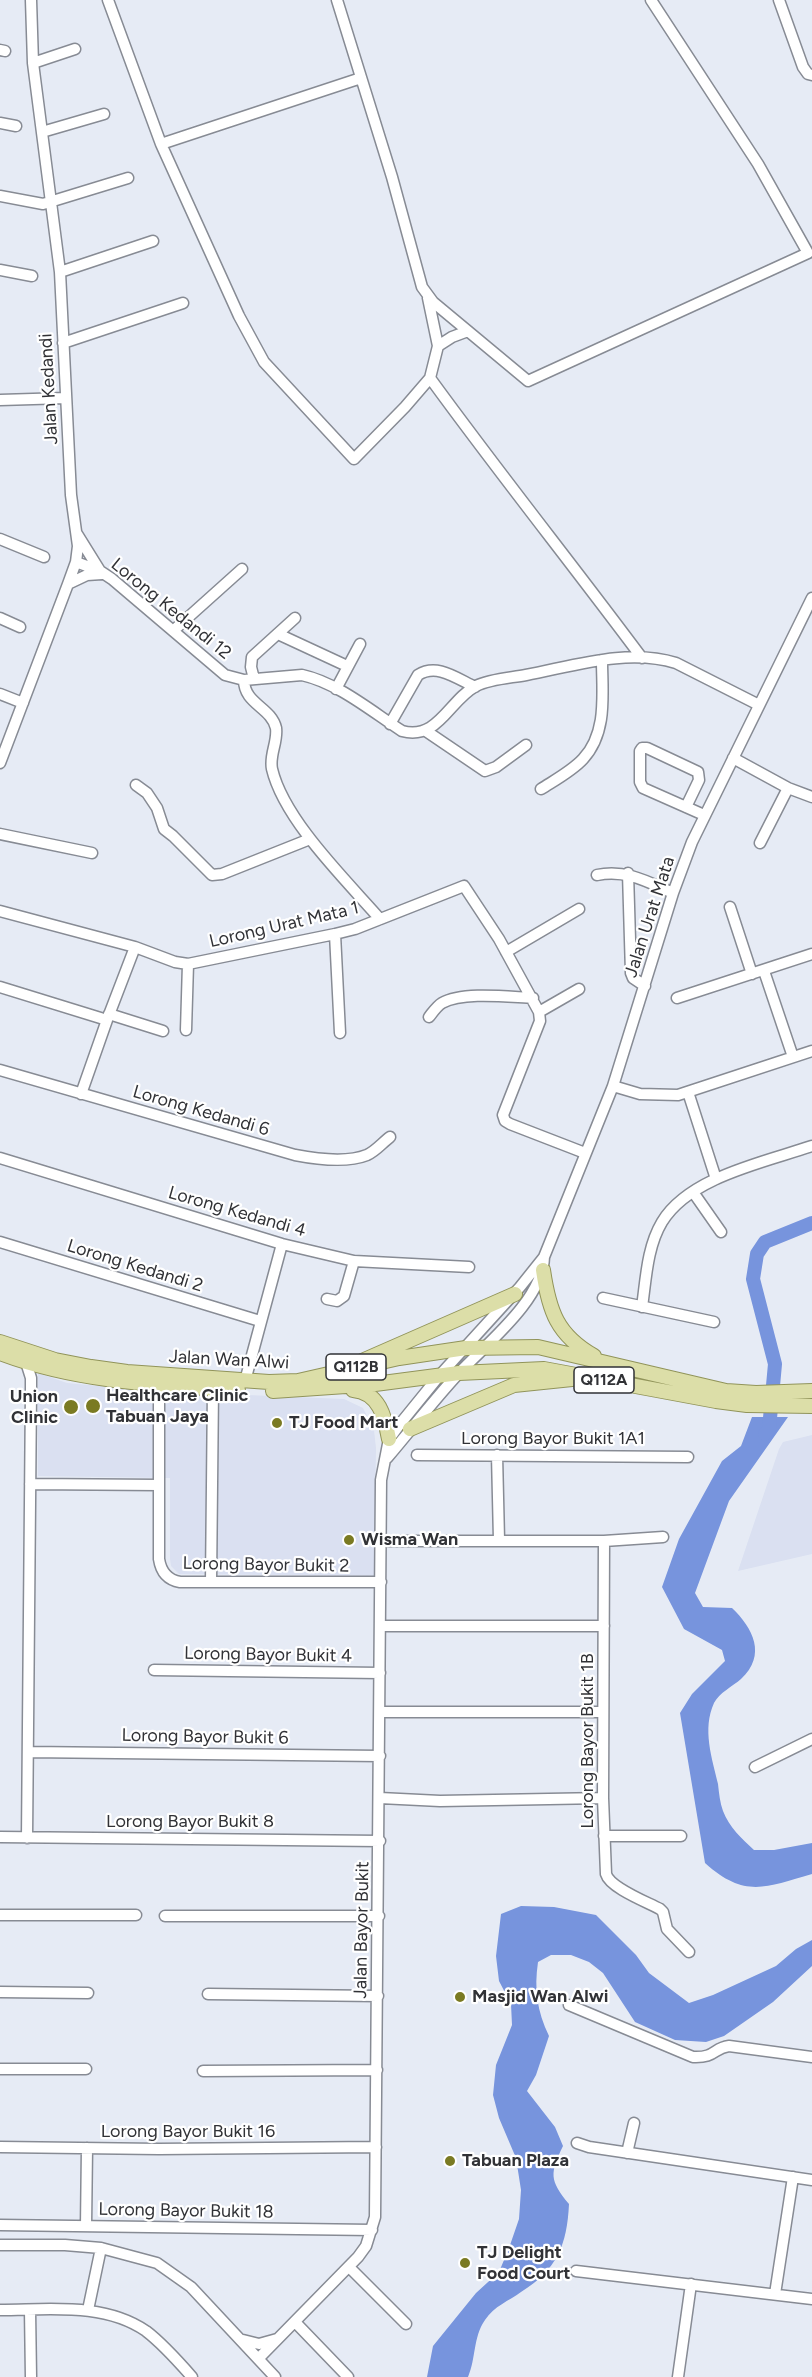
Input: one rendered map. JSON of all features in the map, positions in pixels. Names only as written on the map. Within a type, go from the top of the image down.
[{"type":"main road","points":[[544,1264],[547,1293],[557,1323],[579,1347],[604,1362]]},
{"type":"main road","points":[[350,1368],[515,1294]]},
{"type":"main road","name":"Jalan Wan Alwi","points":[[0,1342],[55,1360],[127,1372],[245,1381],[298,1382],[350,1368],[466,1348],[538,1347],[726,1390],[756,1393],[812,1391]]},
{"type":"main road","name":"Jalan Wan Alwi","points":[[0,1353],[26,1362],[95,1378],[213,1388],[266,1391],[323,1388],[459,1373],[544,1369],[747,1405],[812,1406]]},
{"type":"main road","points":[[410,1429],[514,1385],[595,1378]]},
{"type":"main road","points":[[323,1388],[361,1390],[372,1396],[382,1413],[389,1439]]},
{"type":"street","name":"Jalan Kedandi","points":[[0,763],[76,562],[77,534],[70,495],[60,272],[49,203],[33,63],[31,0]]},
{"type":"street","points":[[108,0],[161,144],[239,316],[264,362],[354,459],[430,378],[438,346],[428,296],[416,272],[392,177],[337,0]]},
{"type":"street","points":[[428,296],[528,381],[807,253],[758,164],[651,0]]},
{"type":"street","points":[[779,0],[803,67],[808,74],[812,75]]},
{"type":"street","points":[[33,63],[75,49]]},
{"type":"street","points":[[161,144],[361,78]]},
{"type":"street","points":[[42,132],[104,114]]},
{"type":"street","points":[[0,123],[16,126]]},
{"type":"street","points":[[0,196],[49,203],[128,178]]},
{"type":"street","points":[[60,272],[153,241]]},
{"type":"street","points":[[0,270],[32,276]]},
{"type":"street","points":[[63,343],[183,303]]},
{"type":"street","points":[[438,346],[468,331]]},
{"type":"street","points":[[430,378],[492,464],[586,582],[642,658]]},
{"type":"street","points":[[0,400],[66,398]]},
{"type":"street","points":[[77,534],[104,574]]},
{"type":"street","points":[[0,539],[44,557]]},
{"type":"street","name":"Lorong Kedandi 12","points":[[76,562],[104,574],[174,630],[225,675],[249,679]]},
{"type":"street","points":[[174,630],[242,569]]},
{"type":"street","points":[[68,584],[94,573],[104,574]]},
{"type":"street","name":"Jalan Urat Mata","points":[[544,1264],[585,1153],[613,1086],[673,893],[704,815],[812,598]]},
{"type":"street","points":[[0,618],[20,627]]},
{"type":"street","points":[[295,618],[252,657],[246,694],[272,721],[276,729],[271,757],[275,778],[293,814],[310,839],[380,919]]},
{"type":"street","points":[[278,634],[347,666]]},
{"type":"street","points":[[336,689],[360,644]]},
{"type":"street","points":[[249,679],[302,675],[336,689],[402,731],[414,734],[426,731],[475,687],[602,660],[642,658],[676,663],[759,705]]},
{"type":"street","points":[[541,789],[578,764],[593,744],[602,723],[602,660]]},
{"type":"street","points":[[390,724],[418,675],[424,671],[439,670],[475,687]]},
{"type":"street","points":[[0,694],[23,703]]},
{"type":"street","points":[[426,731],[485,771],[496,767],[526,745]]},
{"type":"street","points":[[686,807],[699,780],[698,772],[647,748],[642,748],[640,751],[641,785],[686,807],[704,815]]},
{"type":"street","points":[[733,758],[789,788],[812,797]]},
{"type":"street","points":[[136,785],[147,793],[157,808],[164,829],[212,875],[222,874],[310,839]]},
{"type":"street","points":[[760,843],[789,788]]},
{"type":"street","points":[[0,834],[92,853]]},
{"type":"street","points":[[628,873],[631,973],[633,978],[645,986]]},
{"type":"street","points":[[597,875],[628,873],[673,893]]},
{"type":"street","name":"Lorong Urat Mata 1","points":[[188,964],[335,934],[464,886],[506,952],[539,1012]]},
{"type":"street","points":[[730,907],[752,974]]},
{"type":"street","points":[[506,952],[579,909]]},
{"type":"street","points":[[0,911],[135,947],[175,962],[188,964],[186,1030]]},
{"type":"street","points":[[335,934],[340,1033]]},
{"type":"street","points":[[81,1094],[135,947]]},
{"type":"street","points":[[677,998],[812,954]]},
{"type":"street","points":[[764,971],[793,1057]]},
{"type":"street","points":[[0,987],[163,1031]]},
{"type":"street","points":[[579,989],[539,1012],[540,1020],[503,1115],[510,1124],[585,1153]]},
{"type":"street","points":[[429,1017],[441,1004],[458,999],[533,998]]},
{"type":"street","points":[[613,1086],[635,1094],[666,1095],[688,1092],[812,1051]]},
{"type":"street","name":"Lorong Kedandi 6","points":[[0,1070],[309,1157],[357,1158],[374,1151],[390,1137]]},
{"type":"street","points":[[688,1092],[716,1179]]},
{"type":"street","points":[[606,1103],[635,1094]]},
{"type":"street","points":[[642,1307],[650,1252],[663,1221],[679,1202],[716,1179],[812,1146]]},
{"type":"street","name":"Lorong Kedandi 4","points":[[0,1158],[282,1244],[354,1261],[469,1267]]},
{"type":"street","points":[[693,1192],[721,1232]]},
{"type":"street","name":"Lorong Kedandi 2","points":[[0,1242],[260,1321]]},
{"type":"street","points":[[245,1381],[282,1244]]},
{"type":"street","points":[[327,1299],[338,1301],[344,1296],[354,1261]]},
{"type":"street","points":[[389,1439],[439,1376],[544,1264]]},
{"type":"street","points":[[387,1458],[459,1373],[524,1304],[544,1264]]},
{"type":"street","points":[[603,1298],[714,1322]]},
{"type":"street","points":[[26,1362],[31,1378],[27,1838]]},
{"type":"street","name":"Lorong Bayor Bukit 2","points":[[159,1384],[159,1559],[162,1570],[175,1581],[381,1582]]},
{"type":"street","points":[[211,1582],[213,1388]]},
{"type":"street","name":"Jalan Bayor Bukit","points":[[258,2358],[349,2267],[366,2246],[375,2217],[380,1840],[381,1480],[389,1439]]},
{"type":"street","name":"Lorong Bayor Bukit 1A1","points":[[417,1455],[688,1457]]},
{"type":"street","points":[[497,1455],[499,1539]]},
{"type":"street","points":[[30,1484],[159,1485]]},
{"type":"street","points":[[381,1541],[499,1539],[604,1541],[663,1538]]},
{"type":"street","name":"Lorong Bayor Bukit 1B","points":[[604,1541],[603,1798],[607,1878],[615,1886],[660,1909],[663,1912],[667,1929],[689,1952]]},
{"type":"street","points":[[381,1626],[604,1626]]},
{"type":"street","name":"Lorong Bayor Bukit 4","points":[[154,1670],[380,1673]]},
{"type":"street","points":[[380,1712],[603,1712]]},
{"type":"street","points":[[755,1767],[812,1739]]},
{"type":"street","name":"Lorong Bayor Bukit 6","points":[[29,1752],[380,1756]]},
{"type":"street","points":[[380,1798],[440,1801],[603,1798]]},
{"type":"street","points":[[604,1836],[681,1836]]},
{"type":"street","name":"Lorong Bayor Bukit 8","points":[[0,1837],[380,1840]]},
{"type":"street","points":[[0,1915],[136,1915]]},
{"type":"street","points":[[165,1916],[379,1917]]},
{"type":"street","points":[[0,1992],[88,1993]]},
{"type":"street","points":[[208,1994],[378,1996]]},
{"type":"street","points":[[569,2005],[693,2057],[713,2055],[722,2047],[729,2046],[812,2056]]},
{"type":"street","points":[[0,2069],[86,2069]]},
{"type":"street","points":[[203,2071],[377,2070]]},
{"type":"street","points":[[627,2153],[634,2123]]},
{"type":"street","points":[[577,2144],[812,2180]]},
{"type":"street","name":"Lorong Bayor Bukit 16","points":[[0,2147],[376,2147]]},
{"type":"street","points":[[86,2226],[87,2148]]},
{"type":"street","points":[[775,2294],[793,2177]]},
{"type":"street","name":"Lorong Bayor Bukit 18","points":[[0,2225],[372,2230]]},
{"type":"street","points":[[0,2245],[65,2245],[101,2248],[158,2263],[191,2287],[275,2377]]},
{"type":"street","points":[[88,2310],[101,2248]]},
{"type":"street","points":[[349,2267],[406,2324]]},
{"type":"street","points":[[576,2271],[812,2299]]},
{"type":"street","points":[[678,2377],[691,2284]]},
{"type":"street","points":[[0,2310],[88,2310],[126,2321],[144,2330],[161,2343],[192,2377]]},
{"type":"street","points":[[30,2310],[31,2377]]},
{"type":"street","points":[[295,2322],[348,2377]]},
{"type":"street","points":[[237,2337],[259,2344],[278,2338]]},
{"type":"street","points":[[237,2337],[237,2346],[266,2377]]},
{"type":"street","points":[[275,2377],[270,2361],[270,2350],[278,2338]]},
{"type":"shaded area","points":[[38,1373],[67,1383],[151,1391],[344,1399],[363,1408],[374,1430],[376,1448],[374,1576],[179,1574],[171,1566],[170,1559],[170,1478],[38,1476]]},
{"type":"shaded area","points":[[812,1435],[812,1554],[738,1571],[779,1449],[783,1442]]},
{"type":"water","points":[[752,1417],[788,1417],[729,1501],[695,1593],[703,1607],[732,1608],[746,1624],[754,1642],[754,1661],[749,1670],[716,1699],[710,1713],[708,1733],[711,1754],[721,1805],[726,1817],[736,1832],[754,1850],[774,1850],[812,1843],[812,1874],[782,1883],[756,1887],[732,1882],[705,1863],[680,1713],[692,1694],[725,1661],[722,1650],[684,1629],[662,1587],[679,1539],[722,1461],[741,1446]]},
{"type":"water","points":[[521,1906],[554,1907],[596,1915],[636,1955],[649,1973],[689,2003],[713,1995],[776,1966],[796,1949],[812,1940],[812,1966],[773,2002],[724,2036],[706,2042],[675,2040],[635,2022],[603,1973],[589,1962],[571,1955],[551,1955],[538,1962],[536,1981],[538,2000],[549,2036],[536,2075],[527,2091],[555,2127],[563,2146],[556,2163],[554,2176],[558,2189],[569,2204],[566,2232],[558,2255],[543,2275],[497,2307],[485,2320],[478,2334],[468,2377],[427,2377],[433,2346],[476,2293],[499,2272],[519,2219],[521,2190],[516,2158],[499,2118],[493,2095],[496,2065],[512,2025],[511,2004],[499,1981],[496,1956],[501,1914]]},
{"type":"waterway","points":[[765,1434],[769,1429],[775,1364],[753,1279],[757,1254],[765,1242],[812,1223]]},
{"type":"place","name":"Healthcare Clinic Tabuan Jaya","points":[[93,1406]]},
{"type":"place","name":"Union Clinic","points":[[71,1407]]},
{"type":"place","name":"TJ Food Mart","points":[[277,1423]]},
{"type":"place","name":"Wisma Wan","points":[[349,1540]]},
{"type":"place","name":"Masjid Wan Alwi","points":[[460,1997]]},
{"type":"place","name":"Tabuan Plaza","points":[[450,2161]]},
{"type":"place","name":"TJ Delight Food Court","points":[[465,2263]]}]
